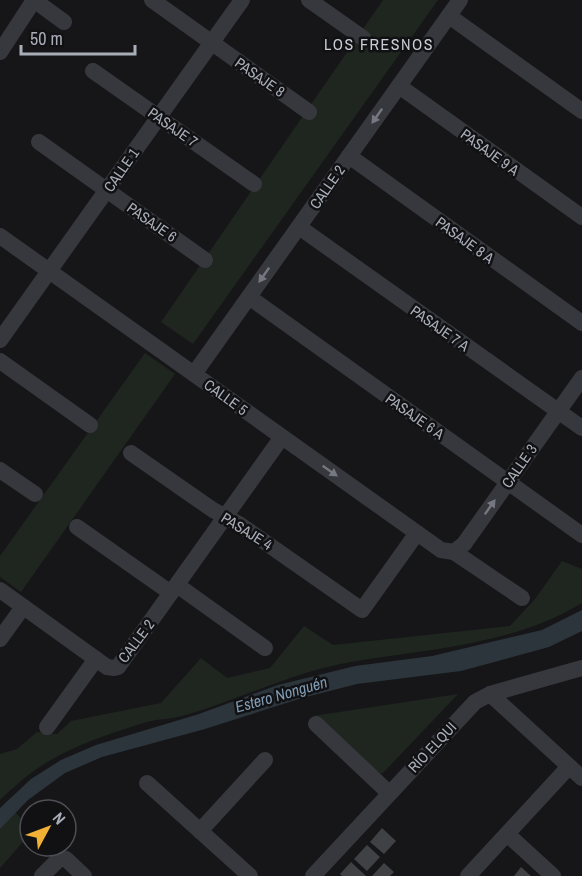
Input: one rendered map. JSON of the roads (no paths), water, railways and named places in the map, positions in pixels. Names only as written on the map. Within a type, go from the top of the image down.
[{"type":"street","points":[[0,52],[34,0],[64,22]]},
{"type":"street","name":"PASAJE 8","points":[[152,0],[309,112]]},
{"type":"street","name":"CALLE 1","points":[[0,340],[242,0]]},
{"type":"street","points":[[309,0],[363,38]]},
{"type":"street","name":"CALLE 2","points":[[194,374],[460,0]]},
{"type":"street","points":[[448,16],[582,111]]},
{"type":"street","name":"PASAJE 7","points":[[93,71],[254,184]]},
{"type":"street","name":"PASAJE 9 A","points":[[399,86],[582,217]]},
{"type":"street","name":"PASAJE 6","points":[[39,142],[206,260]]},
{"type":"street","name":"PASAJE 8 A","points":[[349,156],[582,323]]},
{"type":"street","name":"PASAJE 7 A","points":[[299,227],[582,428]]},
{"type":"street","name":"CALLE 5","points":[[0,236],[441,550],[454,552],[522,598]]},
{"type":"street","name":"PASAJE 6 A","points":[[249,297],[582,535]]},
{"type":"street","points":[[0,361],[90,425]]},
{"type":"street","name":"CALLE 3","points":[[454,552],[464,544],[582,378]]},
{"type":"street","name":"CALLE 2","points":[[96,659],[107,667],[114,668],[121,663],[282,437]]},
{"type":"street","name":"PASAJE 4","points":[[131,453],[213,510],[239,524],[362,610],[417,533]]},
{"type":"street","points":[[0,470],[35,494]]},
{"type":"street","points":[[77,526],[265,648]]},
{"type":"street","points":[[0,590],[96,659],[47,727]]},
{"type":"street","points":[[0,639],[24,607]]},
{"type":"street","name":"RÍO ELQUI","points":[[313,876],[475,702],[490,694],[582,668]]},
{"type":"street","points":[[490,694],[582,778]]},
{"type":"street","points":[[316,724],[389,794]]},
{"type":"street","points":[[200,831],[265,760]]},
{"type":"street","points":[[468,876],[565,771],[567,766]]},
{"type":"street","points":[[147,783],[248,875]]},
{"type":"street","points":[[507,834],[553,876]]},
{"type":"street","points":[[42,876],[60,858],[66,859],[84,876]]},
{"type":"water","name":"Estero Nonguén","points":[[582,610],[582,631],[549,647],[461,671],[357,684],[102,757],[65,773],[31,798],[18,798],[18,810],[0,829],[0,808],[31,779],[61,760],[96,745],[199,714],[278,685],[355,666],[432,656],[542,630]]},
{"type":"district","name":"LOS FRESNOS","points":[[379,44]]}]
